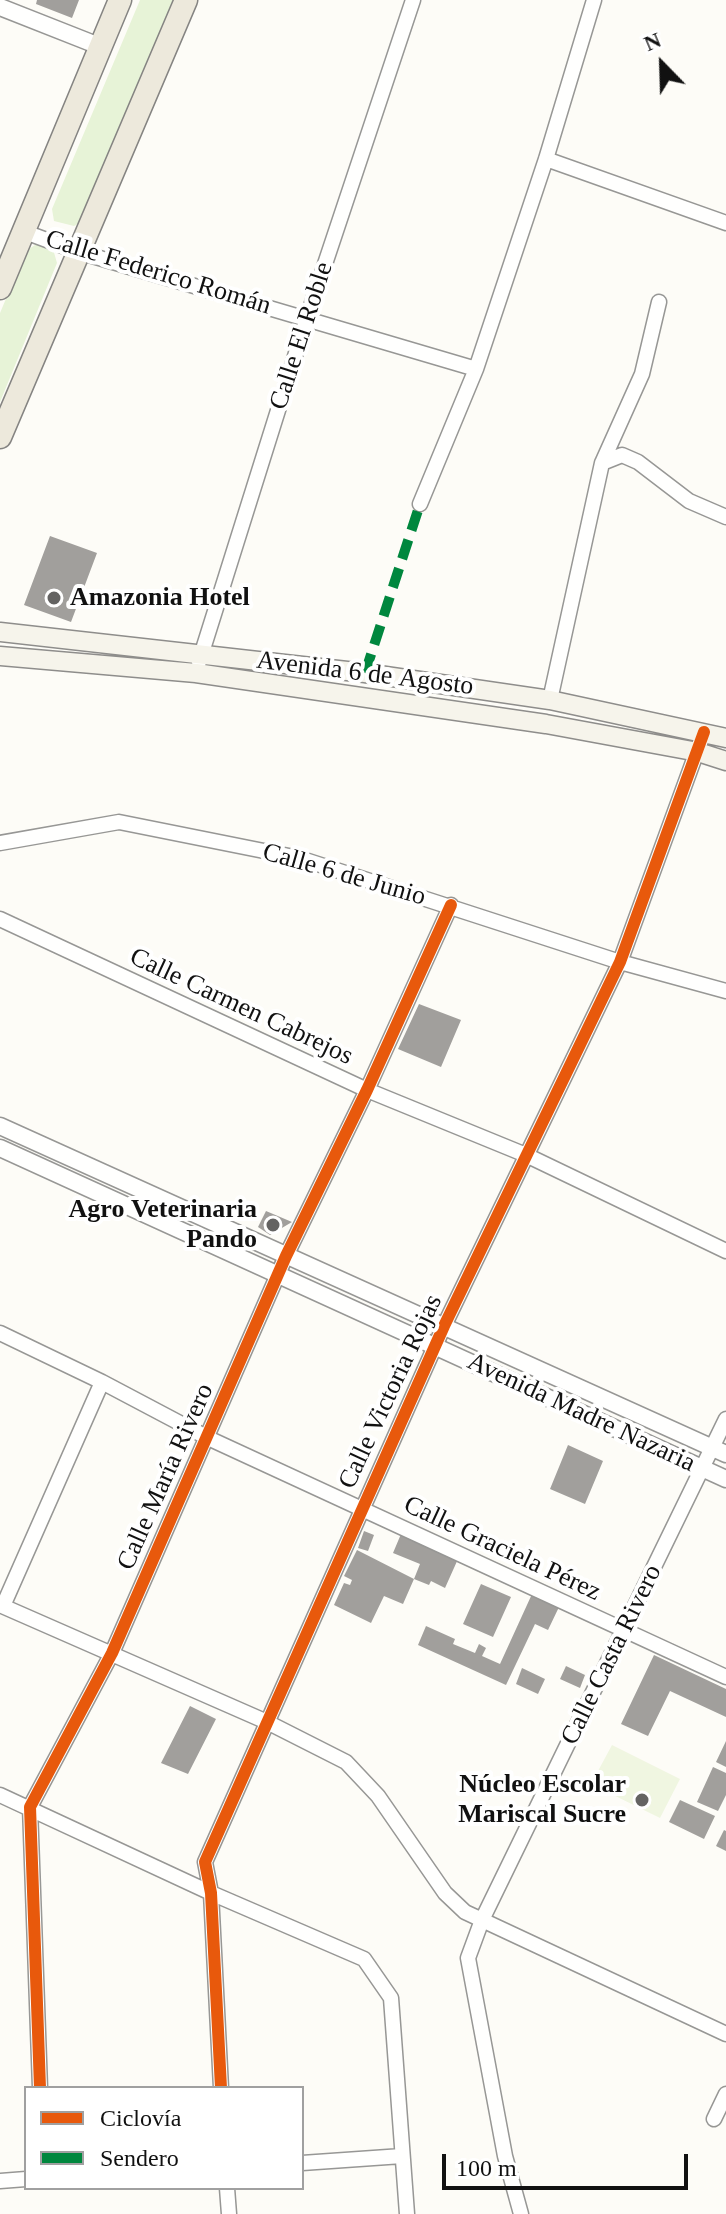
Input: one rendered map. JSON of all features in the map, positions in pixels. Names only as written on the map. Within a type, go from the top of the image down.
[{"type":"main road","points":[[0,288],[120,0]]},
{"type":"main road","points":[[0,437],[186,0]]},
{"type":"main road","name":"Avenida 6 de Agosto","points":[[0,632],[365,673],[550,700],[726,738]]},
{"type":"main road","name":"Avenida 6 de Agosto","points":[[0,656],[196,673],[546,724],[698,752],[726,761]]},
{"type":"street","name":"Calle El Roble","points":[[196,673],[307,318],[413,0]]},
{"type":"street","points":[[420,504],[476,369],[546,159],[594,0]]},
{"type":"street","points":[[0,7],[99,46]]},
{"type":"street","points":[[546,159],[726,223]]},
{"type":"street","name":"Calle Federico Román","points":[[25,232],[79,252],[476,369]]},
{"type":"street","points":[[550,700],[602,463],[642,374],[659,302]]},
{"type":"street","points":[[602,463],[622,455],[638,462],[689,501],[726,517]]},
{"type":"street","name":"Calle Victoria Rojas","points":[[221,2086],[211,1893],[205,1862],[444,1326],[620,962],[704,732]]},
{"type":"street","name":"Calle 6 de Junio","points":[[0,843],[119,822],[299,858],[620,962],[726,991]]},
{"type":"street","name":"Calle María Rivero","points":[[30,1807],[112,1653],[286,1256],[367,1090],[451,905]]},
{"type":"street","name":"Calle Carmen Cabrejos","points":[[0,919],[367,1090],[526,1155],[726,1251]]},
{"type":"street","name":"Avenida Madre Nazaria","points":[[0,1126],[719,1451]]},
{"type":"street","name":"Avenida Madre Nazaria","points":[[0,1148],[726,1479]]},
{"type":"street","name":"Calle Graciela Pérez","points":[[0,1333],[208,1438],[726,1677]]},
{"type":"street","points":[[102,1382],[2,1605],[267,1722],[346,1762],[378,1796],[445,1893],[465,1912],[726,2034]]},
{"type":"street","name":"Calle Casta Rivero","points":[[521,2214],[505,2156],[468,1958],[482,1920],[702,1468],[719,1451],[726,1419]]},
{"type":"street","points":[[0,1795],[211,1893],[364,1959],[391,1998],[407,2214]]},
{"type":"street","points":[[30,1807],[40,2086]]},
{"type":"street","points":[[714,2119],[726,2094]]},
{"type":"street","points":[[304,2163],[402,2156]]},
{"type":"street","points":[[0,2181],[24,2179]]},
{"type":"street","points":[[227,2190],[229,2214]]},
{"type":"green space","points":[[140,0],[173,0],[82,222],[74,226],[54,221],[52,209]]},
{"type":"green space","points":[[38,243],[53,249],[57,263],[0,402],[0,313],[26,251]]},
{"type":"green space","points":[[612,1745],[680,1779],[660,1818],[591,1784]]},
{"type":"building","points":[[37,0],[79,0],[72,18],[36,4]]},
{"type":"building","points":[[50,536],[97,553],[71,622],[24,605]]},
{"type":"building","points":[[419,1004],[461,1020],[441,1067],[398,1049]]},
{"type":"building","name":"Agro Veterinaria Pando","points":[[266,1211],[292,1222],[270,1235],[258,1227]]},
{"type":"building","points":[[568,1445],[603,1461],[585,1504],[550,1489]]},
{"type":"building","points":[[364,1531],[374,1535],[368,1551],[358,1548]]},
{"type":"building","points":[[401,1534],[458,1559],[445,1588],[431,1581],[429,1585],[414,1579],[420,1564],[393,1553]]},
{"type":"building","points":[[357,1550],[414,1579],[403,1604],[384,1596],[371,1623],[334,1605],[344,1583],[350,1585],[352,1580],[344,1576]]},
{"type":"building","points":[[481,1584],[511,1597],[493,1637],[463,1624]]},
{"type":"building","points":[[532,1594],[559,1607],[548,1630],[535,1624],[506,1685],[418,1645],[426,1626],[455,1639],[453,1644],[475,1653],[479,1644],[486,1648],[482,1656],[500,1664]]},
{"type":"building","points":[[654,1655],[726,1689],[726,1717],[670,1691],[648,1736],[621,1724]]},
{"type":"building","points":[[566,1666],[585,1675],[580,1688],[560,1679]]},
{"type":"building","points":[[522,1668],[545,1679],[538,1694],[516,1684]]},
{"type":"building","points":[[190,1706],[216,1719],[188,1774],[161,1763]]},
{"type":"building","points":[[726,1741],[726,1767],[716,1762]]},
{"type":"building","points":[[713,1767],[726,1773],[726,1795],[718,1811],[697,1802]]},
{"type":"building","points":[[680,1800],[715,1816],[704,1839],[669,1822]]},
{"type":"building","points":[[726,1831],[726,1851],[716,1846]]},
{"type":"marked path","points":[[365,673],[420,504]]},
{"type":"cycle path","points":[[221,2086],[211,1893],[205,1862],[444,1326],[620,962],[704,732]]},
{"type":"cycle path","points":[[40,2086],[30,1807],[112,1653],[286,1256],[367,1090],[451,905]]},
{"type":"place","name":"Amazonia Hotel","points":[[54,598]]},
{"type":"place","name":"Agro Veterinaria Pando","points":[[273,1225]]},
{"type":"place","name":"Núcleo Escolar Mariscal Sucre","points":[[642,1800]]}]
